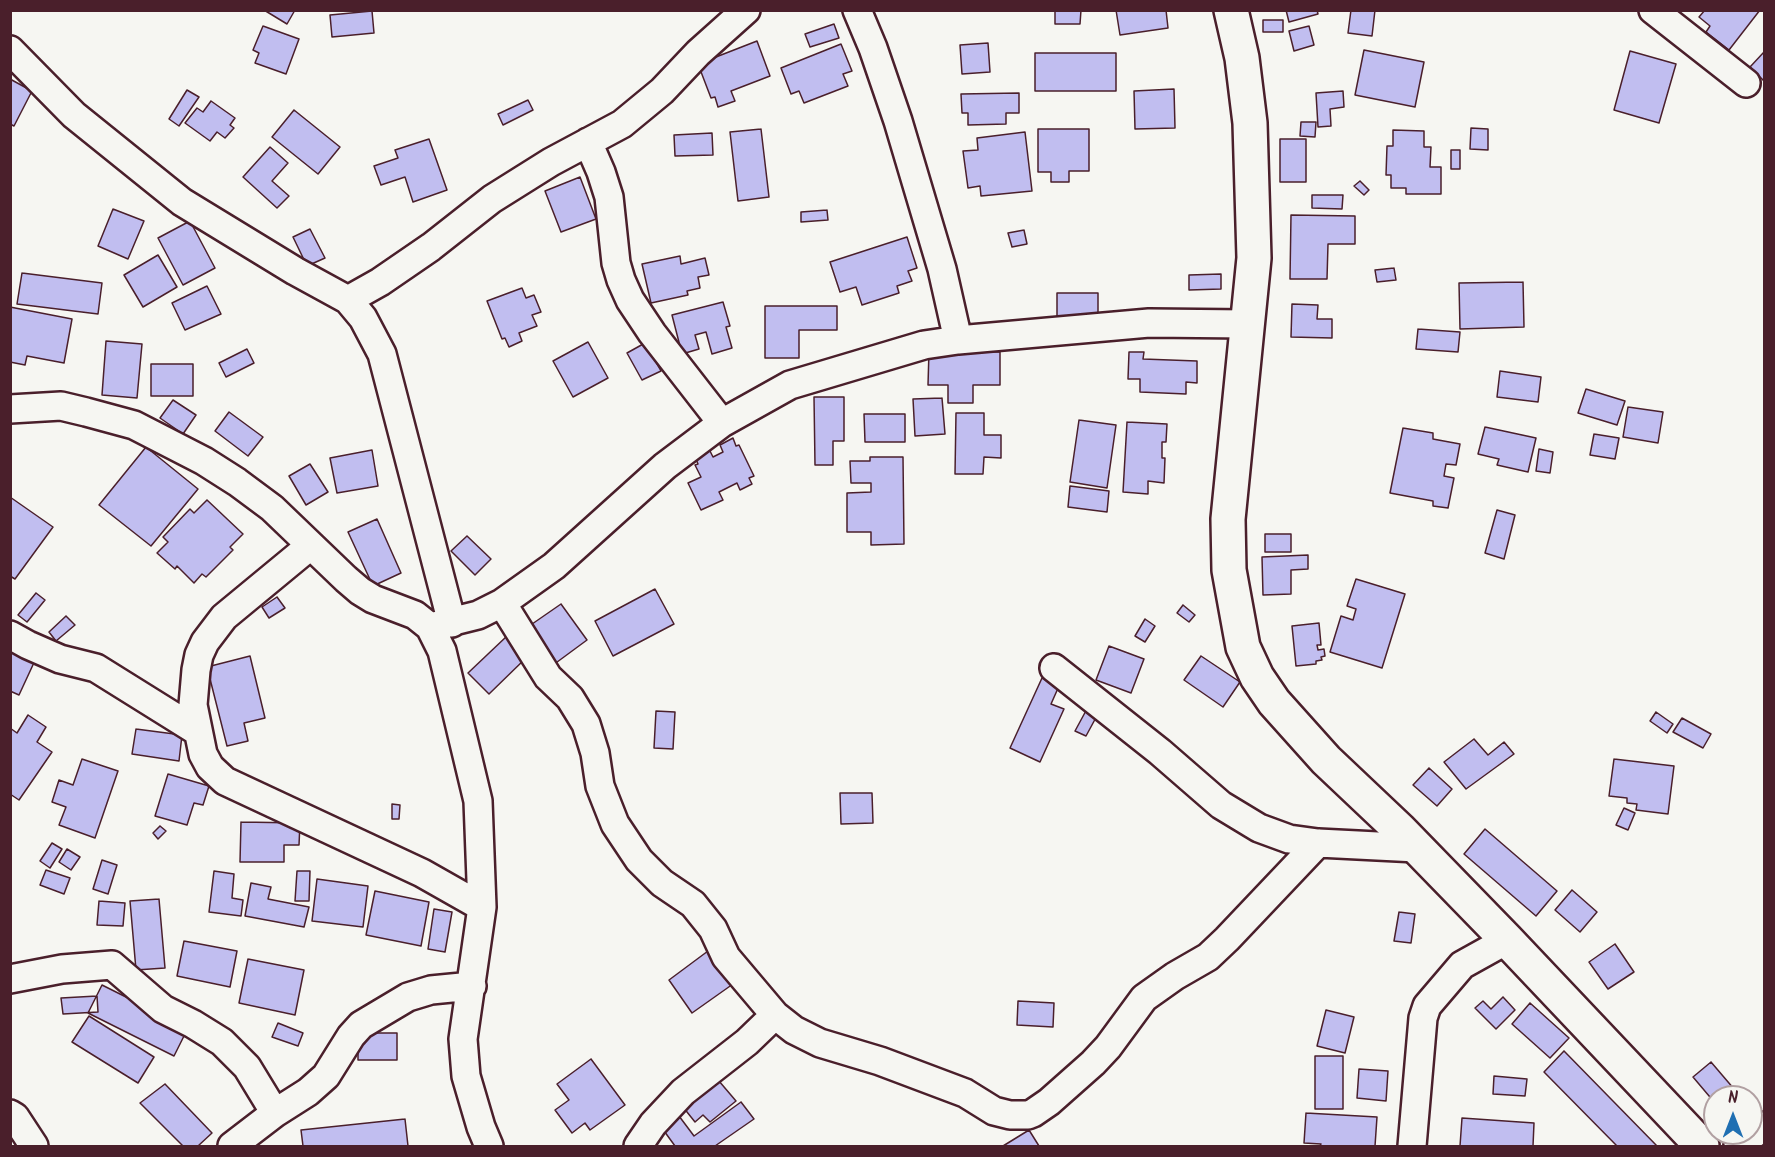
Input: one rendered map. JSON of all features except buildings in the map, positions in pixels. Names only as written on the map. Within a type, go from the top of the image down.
[{"type":"street","points":[[348,300],[405,265],[492,199],[551,162],[622,124],[662,91],[698,52],[746,10]]},
{"type":"street","points":[[857,10],[873,48],[901,132],[942,269],[958,340]]},
{"type":"street","points":[[1231,10],[1242,58],[1250,123],[1254,258],[1228,519],[1229,570],[1243,647],[1257,677],[1274,702],[1326,759],[1507,940],[1702,1146]]},
{"type":"street","points":[[1653,10],[1746,83]]},
{"type":"street","points":[[10,50],[74,115],[182,202],[348,300],[363,318],[382,354],[441,625],[442,651],[478,801],[482,907],[463,1052],[466,1076],[480,1127],[489,1146]]},
{"type":"street","points":[[588,142],[602,172],[609,196],[616,263],[630,300],[652,333],[722,423]]},
{"type":"street","points":[[10,409],[70,408],[134,425],[204,461],[237,482],[272,508],[360,591],[373,599],[441,625],[478,615],[502,603],[554,566],[665,466],[722,423],[790,386],[924,345],[958,340],[1149,323],[1248,324]]},
{"type":"street","points":[[310,546],[224,617],[198,655],[192,705],[203,754],[210,767],[225,781],[422,873],[482,907]]},
{"type":"street","points":[[502,603],[548,677],[570,698],[586,724],[595,753],[600,786],[615,825],[639,860],[662,883],[693,904],[712,929],[726,957],[775,1015],[794,1030],[820,1043],[880,1061],[965,1093],[994,1111],[1010,1115],[1033,1113],[1093,1063],[1108,1047],[1144,998],[1175,976],[1208,957],[1318,843]]},
{"type":"street","points":[[10,635],[60,659],[96,668],[197,731]]},
{"type":"street","points":[[1054,668],[1160,752],[1221,805],[1259,828],[1288,839],[1318,843],[1417,848]]},
{"type":"street","points":[[1412,1146],[1423,1018],[1427,1006],[1462,965],[1507,940]]},
{"type":"street","points":[[10,979],[62,969],[112,965],[164,1009],[222,1042],[247,1067],[275,1113]]},
{"type":"street","points":[[232,1146],[275,1113],[308,1092],[326,1076],[351,1036],[361,1025],[379,1013],[408,997],[431,990],[472,986]]},
{"type":"street","points":[[638,1146],[653,1124],[683,1092],[747,1042],[775,1015]]},
{"type":"street","points":[[10,1114],[15,1117],[34,1146]]},
{"type":"street","points":[[1738,1146],[1764,1126]]}]
